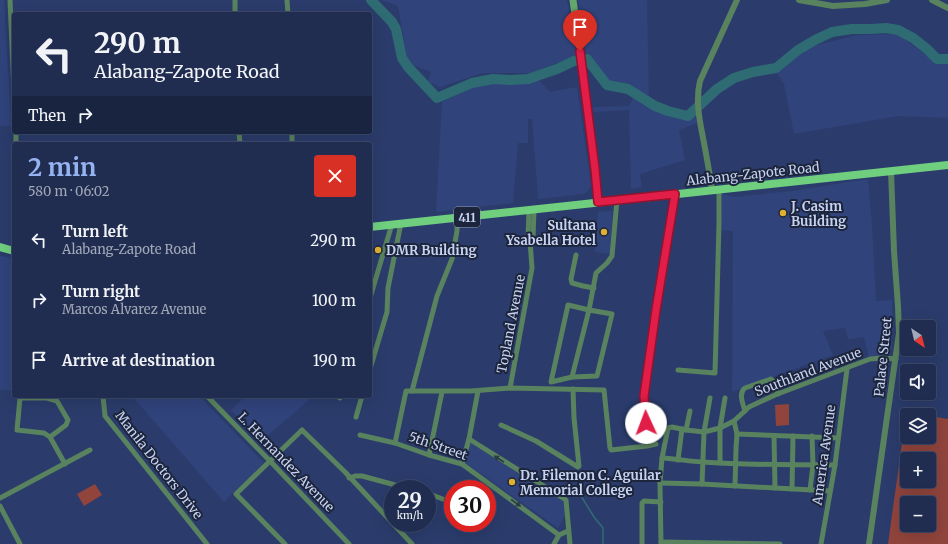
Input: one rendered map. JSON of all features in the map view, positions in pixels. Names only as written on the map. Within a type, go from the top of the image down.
[{"type":"highway","name":"Alabang-Zapote Road","points":[[372,227],[948,165]]},
{"type":"highway","points":[[1,247],[12,245]]},
{"type":"highway","points":[[1,247],[12,250]]},
{"type":"main road","points":[[573,0],[598,202]]},
{"type":"street","points":[[10,0],[12,46]]},
{"type":"street","points":[[234,0],[235,12]]},
{"type":"street","points":[[287,0],[288,12]]},
{"type":"street","points":[[678,370],[715,373],[719,223],[715,190],[697,101],[700,81],[737,0]]},
{"type":"street","points":[[799,0],[833,6],[849,2],[865,4],[883,0]]},
{"type":"street","points":[[932,0],[948,8]]},
{"type":"street","name":"Palace Street","points":[[869,544],[899,333],[891,171]]},
{"type":"street","points":[[646,423],[644,396],[675,194]]},
{"type":"street","points":[[572,377],[590,310],[596,273],[612,256],[617,200]]},
{"type":"street","name":"Topland Avenue","points":[[409,391],[478,391],[510,388],[532,268],[530,241],[533,238],[531,210]]},
{"type":"street","points":[[395,443],[437,296],[452,259],[457,231],[457,218]]},
{"type":"street","points":[[372,291],[392,224]]},
{"type":"street","points":[[372,362],[387,312],[388,288],[401,224]]},
{"type":"street","points":[[576,256],[572,282],[582,286],[594,288]]},
{"type":"street","points":[[568,305],[590,310],[612,314],[598,376],[572,377],[551,382],[568,305]]},
{"type":"street","name":"Southland Avenue","points":[[704,432],[720,428],[734,421],[749,407],[778,394],[870,359],[896,359]]},
{"type":"street","name":"America Avenue","points":[[821,544],[835,465],[847,369]]},
{"type":"street","points":[[745,411],[741,393],[743,389],[771,379],[778,394]]},
{"type":"street","points":[[510,388],[604,390],[611,450],[656,444]]},
{"type":"street","points":[[501,425],[536,441],[578,467],[573,389]]},
{"type":"street","points":[[462,464],[469,439],[478,391]]},
{"type":"street","points":[[429,455],[442,392]]},
{"type":"street","points":[[50,437],[66,425],[68,420],[58,401],[47,398],[20,398],[17,430],[44,433],[50,437],[65,464]]},
{"type":"street","name":"Manila Doctors Drive","points":[[103,398],[106,416],[206,544]]},
{"type":"street","name":"L. Hernandez Avenue","points":[[209,398],[349,544]]},
{"type":"street","points":[[356,417],[361,398]]},
{"type":"street","points":[[702,484],[704,432],[710,398]]},
{"type":"street","points":[[720,463],[720,428],[725,398]]},
{"type":"street","points":[[678,460],[684,430],[690,411]]},
{"type":"street","points":[[734,421],[737,434],[735,486]]},
{"type":"street","points":[[704,432],[672,427],[668,428],[662,458],[660,483],[661,543],[780,544]]},
{"type":"street","points":[[285,544],[236,494],[302,430],[412,544]]},
{"type":"street","points":[[737,434],[838,438]]},
{"type":"street","name":"5th Street","points":[[360,435],[395,443],[429,455],[462,464],[559,535]]},
{"type":"street","points":[[774,436],[775,488]]},
{"type":"street","points":[[792,489],[793,436]]},
{"type":"street","points":[[810,490],[812,436]]},
{"type":"street","points":[[469,439],[566,500],[570,544]]},
{"type":"street","points":[[0,498],[90,450]]},
{"type":"street","points":[[662,458],[735,464],[835,465]]},
{"type":"street","points":[[349,478],[362,476],[384,482]]},
{"type":"street","points":[[660,483],[830,491]]},
{"type":"street","points":[[642,544],[642,503],[661,502]]},
{"type":"street","points":[[0,506],[18,543]]},
{"type":"street","points":[[554,544],[559,535],[568,531]]},
{"type":"shaded area","points":[[0,0],[4,0],[11,126],[0,126]]},
{"type":"shaded area","points":[[381,0],[567,0],[576,56],[530,73],[482,73],[440,87],[428,82],[431,72],[408,63],[398,6]]},
{"type":"shaded area","points":[[578,0],[647,0],[649,98],[630,84],[606,81],[597,64],[586,53]]},
{"type":"shaded area","points":[[897,34],[936,62],[948,62],[948,118],[898,116],[794,134],[784,84],[776,72],[801,49],[857,35]]},
{"type":"shaded area","points":[[537,78],[550,92],[577,87],[591,185],[589,190],[584,194],[538,199],[532,119],[528,119],[528,143],[518,143],[513,203],[436,212],[442,102],[469,89],[492,82],[529,82]]},
{"type":"shaded area","points":[[635,94],[652,109],[687,115],[695,112],[697,123],[679,130],[685,160],[640,174],[642,187],[631,189],[629,110],[594,112],[593,107],[629,106]]},
{"type":"shaded area","points":[[868,179],[876,301],[892,300],[893,330],[891,355],[869,358],[864,337],[848,339],[845,328],[823,331],[833,355],[732,392],[733,231],[721,230],[722,194],[734,197],[792,191]]},
{"type":"shaded area","name":"Sultana Ysabella Hotel","points":[[613,211],[610,254],[595,252],[598,212]]},
{"type":"shaded area","points":[[0,256],[12,258],[12,391],[0,390]]},
{"type":"shaded area","points":[[134,398],[202,398],[264,463],[224,502]]},
{"type":"shaded area","points":[[244,398],[306,398],[309,400],[260,442],[231,410]]},
{"type":"shaded area","points":[[789,404],[789,425],[776,426],[775,405]]},
{"type":"shaded area","points":[[936,417],[948,419],[948,544],[888,544],[900,457],[900,488],[936,488],[936,452],[901,452],[902,444],[936,444]]},
{"type":"shaded area","name":"Dr. Filemon C. Aguilar Memorial College","points":[[470,443],[564,502],[566,514],[558,528],[496,484],[496,480],[490,480],[464,462]]},
{"type":"shaded area","points":[[95,484],[102,495],[84,506],[77,494]]},
{"type":"waterway","points":[[371,0],[392,22],[396,29],[402,58],[408,67],[437,98],[472,83],[493,79],[528,79],[557,69],[574,61],[587,59],[607,85],[628,89],[655,106],[688,116],[717,89],[734,78],[753,72],[776,68],[798,50],[815,40],[832,32],[852,29],[886,28],[898,30],[913,38],[937,59],[948,59]]},
{"type":"waterway","points":[[578,491],[594,517],[603,528],[603,544]]},
{"type":"place","name":"J. Casim Building","points":[[783,213]]},
{"type":"place","name":"Sultana Ysabella Hotel","points":[[604,232]]},
{"type":"place","name":"DMR Building","points":[[378,250]]},
{"type":"place","name":"Dr. Filemon C. Aguilar Memorial College","points":[[512,482]]},
{"type":"route","points":[[580,51],[598,202],[675,194],[644,396],[646,423]]}]
